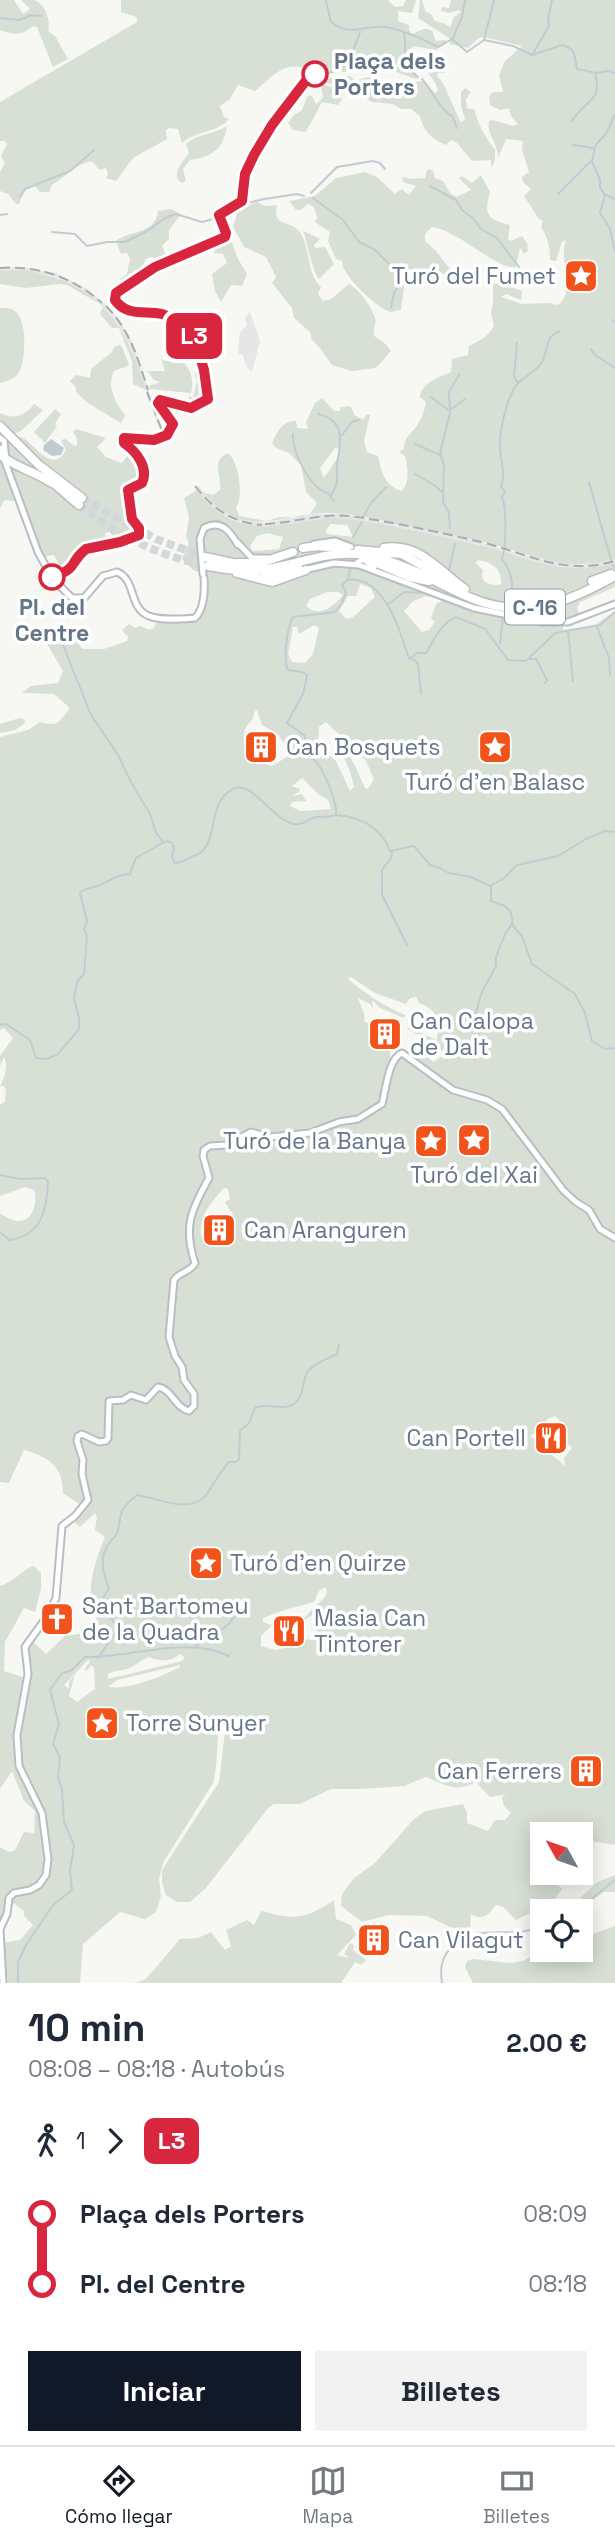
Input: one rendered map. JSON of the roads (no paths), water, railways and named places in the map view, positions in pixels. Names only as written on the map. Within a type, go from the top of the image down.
[{"type":"highway","points":[[2,441],[15,443],[80,501],[55,485],[2,441]]},
{"type":"highway","points":[[15,443],[55,485]]},
{"type":"highway","points":[[303,548],[319,546],[349,554]]},
{"type":"highway","name":"C-16","points":[[209,567],[261,570],[330,554],[349,554],[393,546],[414,551],[428,559],[464,589],[485,599],[506,604],[554,601],[615,574]]},
{"type":"highway","points":[[209,567],[254,564],[293,552]]},
{"type":"highway","points":[[260,574],[274,575],[326,557],[349,554]]},
{"type":"highway","name":"C-16","points":[[349,554],[410,578],[440,583],[480,601],[523,608],[567,601],[615,574]]},
{"type":"highway","points":[[209,567],[272,582],[306,570]]},
{"type":"highway","points":[[592,581],[615,574]]},
{"type":"highway","points":[[506,604],[540,600]]},
{"type":"main road","points":[[2,441],[38,552],[51,575],[71,597],[78,599],[86,596],[103,576],[112,572],[120,573],[126,577],[135,604],[145,614],[157,618],[197,617],[209,567],[200,539],[204,528],[212,524],[222,525],[252,558],[265,558],[303,548]]},
{"type":"main road","points":[[237,542],[248,562]]},
{"type":"main road","points":[[349,554],[360,563],[363,559],[386,573]]},
{"type":"main road","points":[[260,574],[279,577],[349,554],[386,573],[474,608],[538,622],[568,622],[615,604]]},
{"type":"main road","points":[[3,1983],[0,1931],[7,1914],[9,1899],[14,1893],[38,1886],[47,1868],[44,1817],[29,1783],[19,1770],[17,1735],[28,1677],[25,1647],[47,1617],[55,1599],[62,1526],[87,1503],[89,1496],[81,1472],[83,1460],[77,1438],[82,1434],[100,1443],[107,1440],[109,1401],[123,1400],[131,1395],[146,1400],[160,1387],[165,1389],[183,1410],[190,1411],[194,1406],[194,1397],[174,1355],[169,1331],[174,1280],[193,1268],[195,1263],[188,1226],[199,1194],[209,1178],[203,1154],[207,1147],[225,1146],[251,1132],[269,1138],[310,1133],[339,1122],[358,1119],[382,1104],[386,1080],[396,1056],[402,1053],[451,1088],[487,1100],[502,1109],[562,1189],[589,1210],[600,1229],[615,1238]]},
{"type":"waterway","points":[[326,0],[331,22],[344,29],[385,27],[399,30],[438,47],[452,39],[467,52],[484,40],[513,46],[532,55],[562,45],[573,51],[577,69],[615,73]]},
{"type":"waterway","points":[[453,38],[462,17],[465,0]]},
{"type":"waterway","points":[[484,40],[494,0]]},
{"type":"waterway","points":[[532,55],[549,26],[552,0]]},
{"type":"waterway","points":[[0,18],[20,20],[31,15],[42,16]]},
{"type":"waterway","points":[[329,73],[346,63],[360,32]]},
{"type":"waterway","points":[[404,34],[406,62],[418,77]]},
{"type":"waterway","points":[[572,121],[595,96],[595,73]]},
{"type":"waterway","points":[[422,79],[453,117],[457,128]]},
{"type":"waterway","points":[[615,114],[607,132],[595,146],[592,162],[605,195],[600,213],[610,229],[615,251]]},
{"type":"waterway","points":[[573,145],[594,148]]},
{"type":"waterway","points":[[20,197],[25,189],[70,171],[94,150]]},
{"type":"waterway","points":[[558,194],[593,159]]},
{"type":"waterway","points":[[311,193],[337,167],[373,161],[380,163],[385,169]]},
{"type":"waterway","points":[[430,186],[456,200],[481,229],[497,238],[519,267]]},
{"type":"waterway","points":[[52,232],[75,234],[87,246],[125,242],[176,214],[202,222],[217,218],[243,204],[297,194],[304,196]]},
{"type":"waterway","points":[[606,195],[615,199]]},
{"type":"waterway","points":[[313,198],[343,220],[359,242],[374,249],[400,275],[401,283],[394,293],[391,308]]},
{"type":"waterway","points":[[0,215],[7,214]]},
{"type":"waterway","points":[[510,596],[511,577],[502,559],[505,528],[502,497],[505,491],[501,487],[502,426],[514,388],[540,365],[549,340],[560,331]]},
{"type":"waterway","points":[[517,343],[514,376],[517,382]]},
{"type":"waterway","points":[[591,349],[595,355],[615,368]]},
{"type":"waterway","points":[[450,528],[449,513],[443,502],[444,465],[440,453],[450,413],[449,392],[459,375]]},
{"type":"waterway","points":[[431,397],[448,410]]},
{"type":"waterway","points":[[450,410],[465,399]]},
{"type":"waterway","points":[[318,414],[333,421],[340,433],[337,483],[331,497]]},
{"type":"waterway","points":[[342,435],[352,422],[359,420]]},
{"type":"waterway","points":[[293,434],[296,450],[309,478],[334,501]]},
{"type":"waterway","points":[[415,444],[440,455]]},
{"type":"waterway","points":[[415,474],[442,492]]},
{"type":"waterway","points":[[589,482],[611,560]]},
{"type":"waterway","points":[[363,517],[371,503],[386,487]]},
{"type":"waterway","points":[[353,537],[362,522]]},
{"type":"waterway","points":[[449,570],[455,544]]},
{"type":"waterway","points":[[348,580],[350,568]]},
{"type":"waterway","points":[[0,1025],[6,1024],[30,1040],[36,1058],[47,1059],[58,1054],[79,1029],[74,998],[77,982],[84,974],[87,936],[84,929],[87,921],[80,893],[118,876],[130,874],[136,858],[166,841],[171,842],[174,847],[172,857],[175,863],[199,854],[209,839],[219,803],[233,789],[248,790],[287,822],[298,824],[315,817],[336,815],[333,797],[324,775],[317,762],[307,753],[305,736],[287,723],[303,694],[307,675],[288,670],[286,651],[293,617],[335,612],[342,603],[346,592],[342,585],[347,580],[360,581],[371,586],[381,596],[396,621],[409,659],[417,653],[426,653],[442,628],[456,617],[485,629],[508,660],[526,661],[555,633],[600,625],[615,612]]},
{"type":"waterway","points":[[387,605],[404,592],[423,593]]},
{"type":"waterway","points":[[500,644],[503,617]]},
{"type":"waterway","points":[[597,627],[609,658],[610,675]]},
{"type":"waterway","points":[[568,631],[573,681]]},
{"type":"waterway","points":[[63,645],[91,715],[118,755],[163,842]]},
{"type":"waterway","points":[[411,658],[418,663],[421,694]]},
{"type":"waterway","points":[[530,659],[536,659],[547,680],[545,683]]},
{"type":"waterway","points":[[336,815],[354,818],[369,825],[381,836],[390,851],[414,846],[430,865],[449,873],[471,877],[490,886],[504,878],[517,865],[558,856],[586,839],[605,831],[615,832]]},
{"type":"waterway","points":[[392,852],[382,870],[382,895],[407,945]]},
{"type":"waterway","points":[[491,887],[491,901],[505,906],[511,912],[513,926],[522,936],[532,964],[575,994],[585,1013],[592,1041],[605,1049],[615,1048]]},
{"type":"waterway","points":[[475,1060],[480,1039],[475,1016],[482,992],[496,966],[496,957],[505,934],[512,924]]},
{"type":"waterway","points":[[0,1175],[20,1179],[45,1178],[48,1182],[44,1212],[35,1228],[20,1238],[9,1240],[0,1232]]},
{"type":"waterway","points":[[98,1658],[118,1629],[105,1609],[103,1599],[109,1589],[103,1559],[106,1548],[117,1533],[121,1513],[126,1505],[137,1495],[183,1505],[199,1501],[229,1462],[239,1459],[240,1431],[249,1423],[255,1408],[288,1407],[296,1402],[308,1371],[337,1354],[339,1344]]},
{"type":"waterway","points":[[196,1646],[229,1624],[236,1614]]},
{"type":"waterway","points":[[18,1983],[18,1962],[26,1945],[53,1905],[72,1890],[70,1871],[74,1845],[64,1822],[62,1789],[58,1778],[60,1757],[53,1744],[59,1724],[50,1690],[61,1674],[72,1670],[85,1657],[177,1647],[196,1647],[229,1656]]},
{"type":"waterway","points":[[591,1899],[615,1880]]},
{"type":"waterway","points":[[442,1983],[443,1960],[451,1948],[462,1939],[487,1932],[530,1930]]},
{"type":"tunnel","points":[[82,498],[156,539],[205,557]]},
{"type":"tunnel","points":[[79,505],[140,543],[173,557],[208,566]]},
{"type":"railway","points":[[0,268],[28,269],[55,275],[80,287],[102,303]]},
{"type":"railway","points":[[106,306],[127,335],[148,390]]},
{"type":"railway","points":[[147,392],[164,436]]},
{"type":"railway","points":[[195,486],[209,502],[224,513],[242,521],[262,525]]},
{"type":"railway","points":[[265,524],[350,516],[465,538],[563,565],[596,565],[615,561]]},
{"type":"place","name":"Plaça dels Porters","points":[[315,74]]},
{"type":"place","name":"Turó del Fumet","points":[[581,276]]},
{"type":"place","name":"Pl. del Centre","points":[[52,577]]},
{"type":"place","name":"Can Bosquets","points":[[261,747]]},
{"type":"place","name":"Turó d'en Balasc","points":[[495,747]]},
{"type":"place","name":"Can Calopa de Dalt","points":[[385,1034]]},
{"type":"place","name":"Turó del Xai","points":[[474,1140]]},
{"type":"place","name":"Turó de la Banya","points":[[431,1141]]},
{"type":"place","name":"Can Aranguren","points":[[219,1230]]},
{"type":"place","name":"Can Portell","points":[[551,1438]]},
{"type":"place","name":"Turó d'en Quirze","points":[[206,1563]]},
{"type":"place","name":"Sant Bartomeu de la Quadra","points":[[57,1619]]},
{"type":"place","name":"Masia Can Tintorer","points":[[289,1631]]},
{"type":"place","name":"Torre Sunyer","points":[[102,1723]]},
{"type":"place","name":"Can Ferrers","points":[[586,1771]]},
{"type":"place","name":"Can Vilagut","points":[[374,1940]]}]
